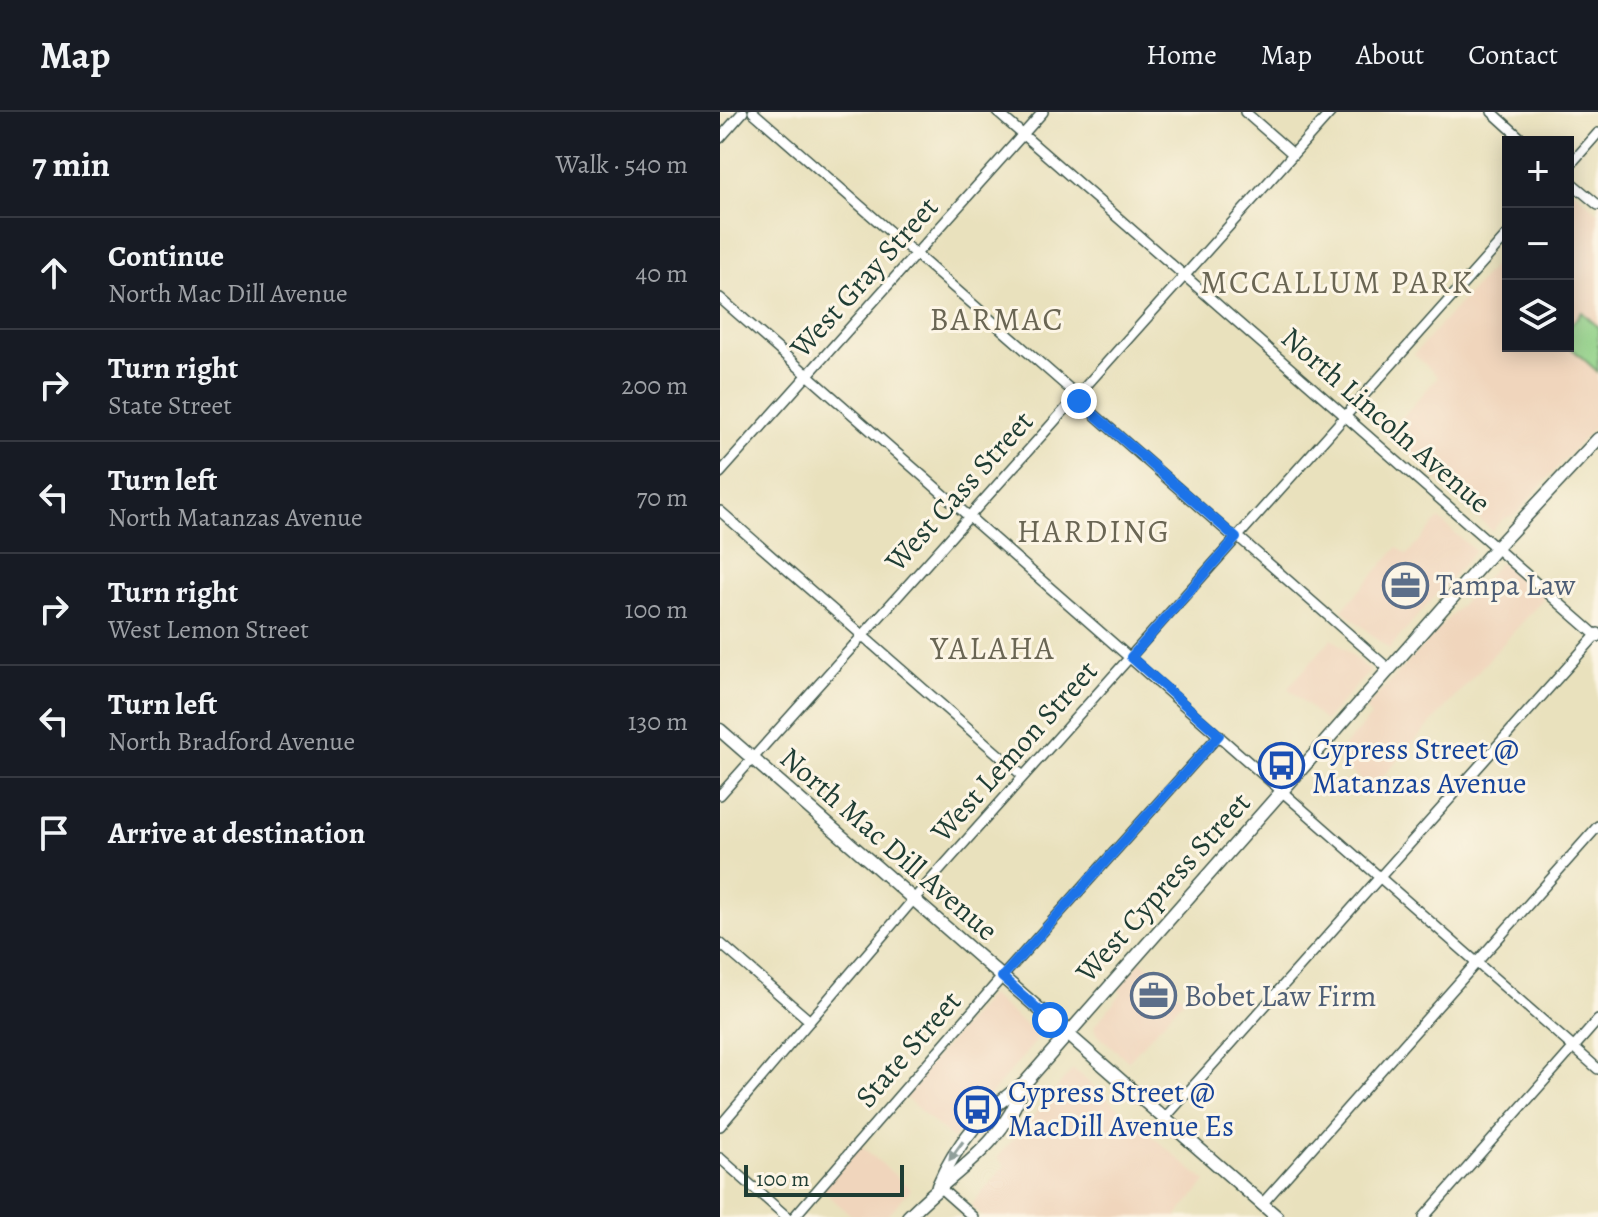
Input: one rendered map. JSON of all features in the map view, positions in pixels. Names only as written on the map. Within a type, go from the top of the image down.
[{"type":"street","points":[[720,138],[743,112]]},
{"type":"street","points":[[753,112],[1390,670]]},
{"type":"street","name":"North Lincoln Avenue","points":[[997,112],[1597,635]]},
{"type":"street","name":"West Gray Street","points":[[720,473],[1043,112]]},
{"type":"street","points":[[1245,112],[1293,154]]},
{"type":"street","name":"West Cass Street","points":[[720,795],[1331,112]]},
{"type":"street","points":[[1492,112],[1518,136]]},
{"type":"street","points":[[1574,160],[1598,133]]},
{"type":"street","points":[[1574,185],[1598,205]]},
{"type":"street","name":"West Lemon Street","points":[[720,1126],[913,900],[1502,241]]},
{"type":"street","points":[[720,298],[1284,790],[1598,1069]]},
{"type":"street","name":"West Cypress Street","points":[[938,1186],[951,1154],[998,1102],[1024,1084],[1496,548],[1598,439]]},
{"type":"street","points":[[720,511],[1023,776]]},
{"type":"street","points":[[1163,1120],[1597,635]]},
{"type":"street","name":"North Mac Dill Avenue","points":[[720,730],[1277,1217]]},
{"type":"street","name":"State Street","points":[[794,1217],[1002,977],[1219,735]]},
{"type":"street","points":[[1256,1217],[1598,826]]},
{"type":"street","points":[[720,943],[810,1021]]},
{"type":"street","points":[[1424,1217],[1598,1020]]},
{"type":"street","name":"West Cypress Street","points":[[908,1217],[938,1186],[987,1147],[1013,1115],[1024,1084]]},
{"type":"street","points":[[720,1158],[787,1217]]},
{"type":"street","points":[[938,1186],[973,1217]]},
{"type":"shaded area","points":[[1574,191],[1598,212],[1598,422],[1516,514],[1503,519],[1492,531],[1387,434],[1438,377],[1414,354],[1502,257],[1502,352],[1574,352]]},
{"type":"shaded area","points":[[1439,519],[1475,551],[1389,649],[1342,610],[1398,547],[1407,555]]},
{"type":"shaded area","points":[[1500,562],[1545,597],[1371,790],[1335,756],[1371,716],[1365,709]]},
{"type":"shaded area","points":[[1332,638],[1370,671],[1325,721],[1288,688]]},
{"type":"shaded area","points":[[1141,960],[1184,999],[1128,1061],[1096,1033],[1094,1026],[1122,993],[1118,989]]},
{"type":"shaded area","points":[[990,995],[1035,1033],[1037,1040],[953,1139],[902,1095]]},
{"type":"shaded area","points":[[1073,1069],[1206,1182],[1176,1217],[983,1217],[971,1206],[1005,1165],[997,1158]]},
{"type":"shaded area","points":[[860,1145],[911,1189],[886,1217],[853,1217],[821,1189]]},
{"type":"green space","points":[[1582,312],[1598,327],[1598,372],[1574,350],[1574,321]]},
{"type":"place","name":"Tampa Law","points":[[1405,585]]},
{"type":"place","name":"Cypress Street @ Matanzas Avenue","points":[[1281,766]]},
{"type":"place","name":"Bobet Law Firm","points":[[1153,996]]},
{"type":"place","name":"Cypress Street @ MacDill Avenue Es","points":[[977,1109]]},
{"type":"district","name":"MCCALLUM PARK","points":[[1337,282]]},
{"type":"district","name":"BARMAC","points":[[997,319]]},
{"type":"district","name":"HARDING","points":[[1094,531]]},
{"type":"district","name":"YALAHA","points":[[993,648]]},
{"type":"route","points":[[1050,1020],[1002,977],[1219,735],[1131,657],[1236,538],[1079,401]]}]
